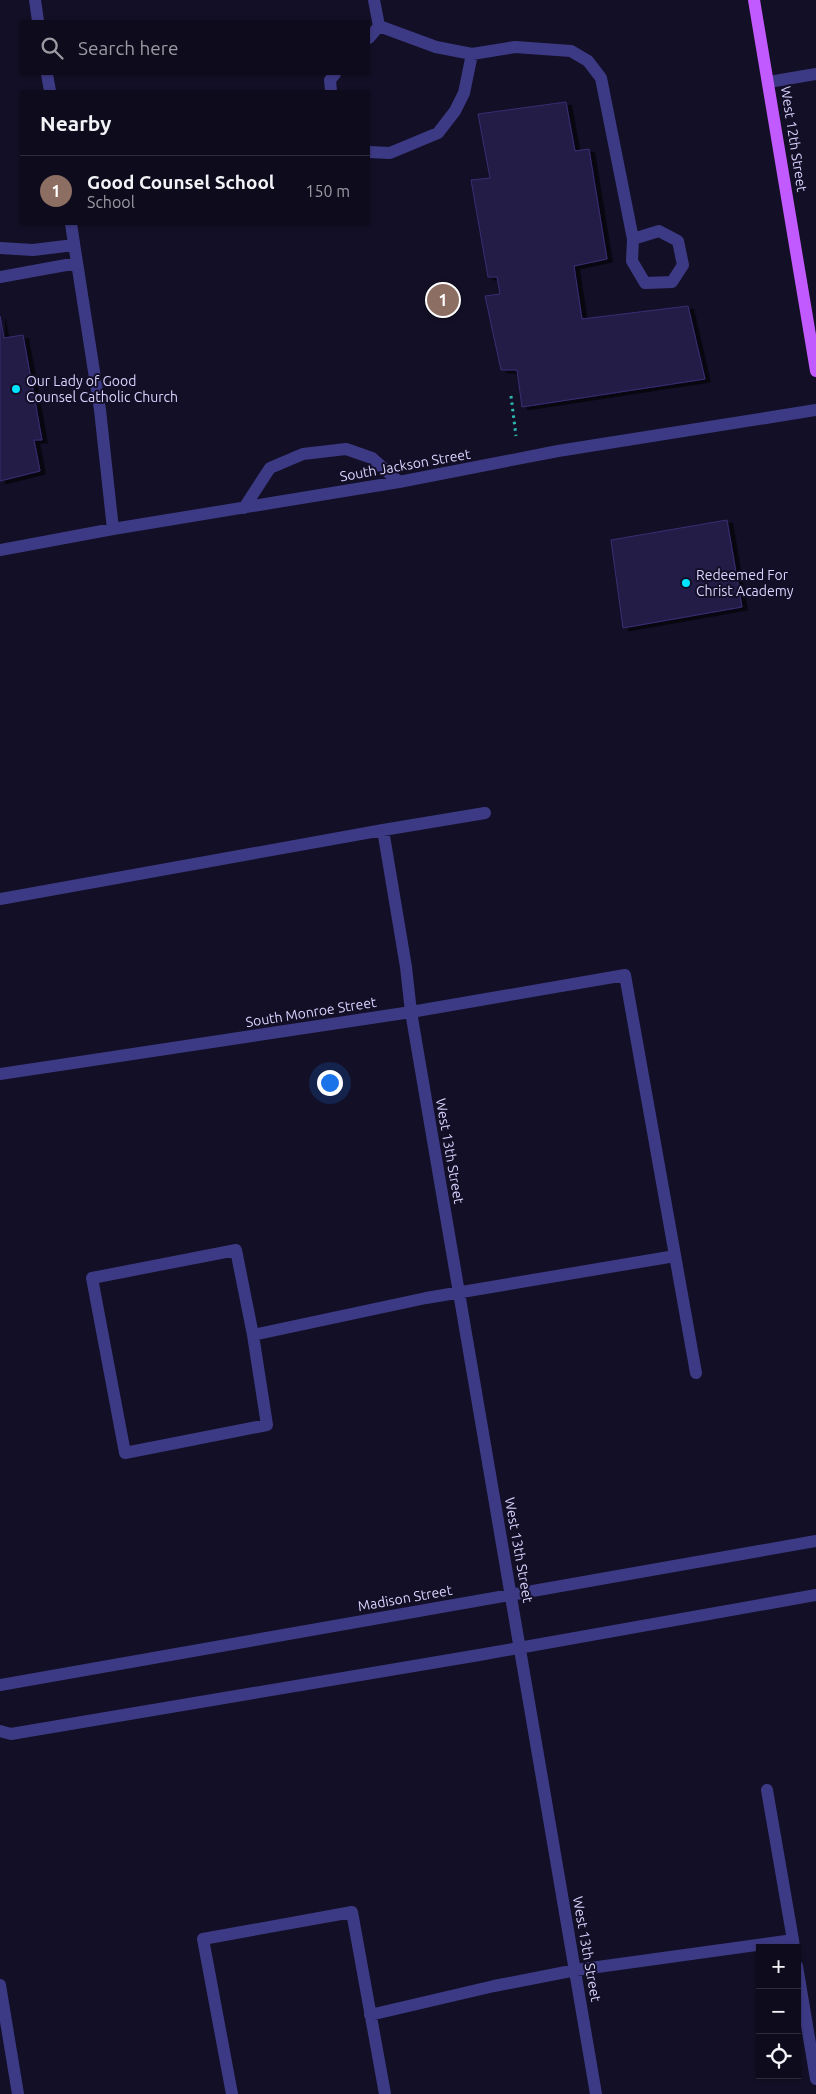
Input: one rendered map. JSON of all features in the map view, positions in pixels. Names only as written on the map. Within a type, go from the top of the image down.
[{"type":"main road","name":"West 12th Street","points":[[754,0],[816,371]]},
{"type":"street","points":[[35,0],[38,20]]},
{"type":"street","points":[[374,0],[379,26]]},
{"type":"street","points":[[370,37],[379,26]]},
{"type":"street","points":[[379,26],[436,47],[472,54],[515,47],[571,51],[588,61],[601,78],[633,239],[632,261],[645,283],[672,282],[683,265],[678,241],[659,231],[633,239]]},
{"type":"street","points":[[370,152],[390,154],[438,133],[464,93],[472,54]]},
{"type":"street","points":[[769,82],[816,74]]},
{"type":"street","points":[[47,75],[50,90]]},
{"type":"street","points":[[71,225],[100,410],[112,530]]},
{"type":"street","points":[[0,248],[33,250],[74,245]]},
{"type":"street","points":[[0,277],[77,262]]},
{"type":"street","name":"South Jackson Street","points":[[0,550],[399,482],[558,452],[816,410]]},
{"type":"street","points":[[244,508],[270,468],[303,454],[346,449],[372,458],[399,482]]},
{"type":"street","points":[[0,898],[485,813]]},
{"type":"street","name":"West 13th Street","points":[[384,830],[406,967],[410,1012],[460,1292],[596,2094]]},
{"type":"street","name":"South Monroe Street","points":[[0,1074],[410,1012],[625,975],[675,1256]]},
{"type":"street","points":[[236,1250],[253,1335],[267,1425],[125,1453],[92,1278],[236,1250]]},
{"type":"street","points":[[253,1335],[460,1292],[675,1256],[696,1373]]},
{"type":"street","name":"Madison Street","points":[[0,1685],[816,1541]]},
{"type":"street","points":[[0,1732],[11,1734],[521,1648],[816,1595]]},
{"type":"street","points":[[767,1790],[794,1944]]},
{"type":"street","points":[[232,2094],[203,1939],[352,1912],[384,2094]]},
{"type":"street","points":[[370,2015],[494,1986],[576,1970],[756,1949]]},
{"type":"street","points":[[0,1985],[18,2094]]},
{"type":"street","points":[[801,1989],[816,2079]]},
{"type":"path","points":[[511,396],[515,426]]},
{"type":"building","points":[[566,102],[575,151],[589,149],[607,259],[574,266],[582,319],[688,306],[705,379],[522,407],[517,370],[501,370],[485,296],[500,294],[497,277],[488,277],[471,180],[490,178],[478,114]]},
{"type":"building","name":"Our Lady of Good Counsel Catholic Church","points":[[0,316],[4,338],[23,335],[42,440],[34,440],[40,471],[0,481]]},
{"type":"building","name":"Redeemed For Christ Academy","points":[[727,520],[742,607],[623,628],[611,540]]},
{"type":"place","name":"Good Counsel School","points":[[443,300]]},
{"type":"place","name":"Our Lady of Good Counsel Catholic Church","points":[[16,389]]},
{"type":"place","name":"Redeemed For Christ Academy","points":[[686,583]]}]
